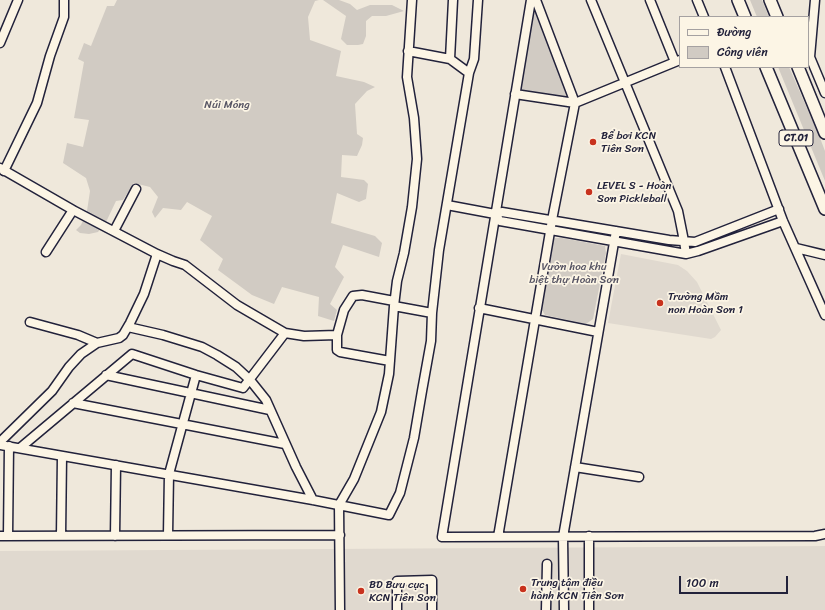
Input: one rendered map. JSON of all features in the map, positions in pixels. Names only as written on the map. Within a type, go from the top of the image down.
[{"type":"highway","points":[[738,0],[745,16]]},
{"type":"highway","points":[[770,0],[777,16]]},
{"type":"highway","name":"CT.01","points":[[766,68],[825,209]]},
{"type":"highway","name":"CT.01","points":[[798,68],[825,133]]},
{"type":"street","points":[[0,43],[18,0]]},
{"type":"street","points":[[64,0],[64,17],[50,56],[37,103],[2,170],[73,210],[157,254],[185,265],[236,305],[286,333],[304,336],[337,335]]},
{"type":"street","points":[[340,610],[339,505],[354,479],[381,412],[389,374],[394,304],[412,207],[417,159],[414,118],[407,77],[412,0]]},
{"type":"street","points":[[450,59],[453,0]]},
{"type":"street","points":[[157,254],[144,294],[123,336],[97,343],[81,354],[73,362],[52,391],[0,443],[62,456],[313,500],[389,516],[400,493],[414,438],[431,341],[432,312],[439,250],[469,73],[474,59],[478,0]]},
{"type":"street","points":[[531,0],[442,537],[816,536],[825,534]]},
{"type":"street","points":[[498,537],[552,220],[575,103],[536,0]]},
{"type":"street","points":[[591,0],[678,211],[686,254]]},
{"type":"street","points":[[515,94],[575,103],[678,61],[650,0]]},
{"type":"street","points":[[697,0],[704,16]]},
{"type":"street","points":[[815,0],[810,57],[823,82],[825,93]]},
{"type":"street","points":[[408,51],[450,59],[469,73]]},
{"type":"street","points":[[724,68],[783,221],[825,315]]},
{"type":"street","points":[[114,231],[136,189]]},
{"type":"street","points":[[447,205],[495,214],[502,212],[669,240],[696,242],[779,209]]},
{"type":"street","points":[[46,252],[73,210]]},
{"type":"street","points":[[495,214],[500,221],[686,254],[783,221]]},
{"type":"street","points":[[564,610],[563,537],[616,231]]},
{"type":"street","points":[[796,248],[825,255]]},
{"type":"street","points":[[390,361],[340,352],[337,350],[337,335],[344,310],[353,296],[362,295],[432,312]]},
{"type":"street","points":[[479,308],[598,332]]},
{"type":"street","points":[[30,322],[78,335],[97,343]]},
{"type":"street","points":[[128,327],[163,335],[202,347],[217,354],[236,367],[250,380],[266,400],[285,444],[313,500]]},
{"type":"street","points":[[20,448],[132,354],[196,375],[244,388],[286,333]]},
{"type":"street","points":[[106,375],[270,410]]},
{"type":"street","points":[[168,535],[169,474],[196,375]]},
{"type":"street","points":[[73,403],[285,444]]},
{"type":"street","points":[[9,446],[4,536],[340,535]]},
{"type":"street","points":[[61,536],[62,456]]},
{"type":"street","points":[[115,536],[116,465]]},
{"type":"street","points":[[575,467],[638,477]]},
{"type":"street","points":[[589,536],[589,610]]},
{"type":"street","points":[[546,610],[547,564]]},
{"type":"street","points":[[397,610],[397,581],[432,580],[432,610]]},
{"type":"shaded area","name":"Trường Mầm non Hoàn Sơn 1","points":[[621,254],[678,265],[687,271],[697,282],[721,330],[711,339],[608,323]]},
{"type":"shaded area","points":[[825,546],[825,610],[0,610],[0,551]]},
{"type":"green space","name":"Núi Móng","points":[[117,0],[319,0],[315,1],[308,17],[310,40],[341,51],[336,76],[364,82],[375,87],[367,91],[355,104],[357,134],[363,138],[362,145],[357,156],[342,155],[341,177],[364,180],[368,184],[366,199],[359,202],[337,193],[331,223],[375,236],[382,243],[379,257],[343,245],[335,267],[344,277],[330,304],[337,310],[334,321],[318,316],[319,297],[282,287],[274,304],[252,295],[218,270],[223,259],[200,240],[212,216],[187,202],[181,210],[163,208],[155,218],[152,212],[158,197],[150,187],[134,183],[123,200],[116,201],[107,220],[98,232],[89,234],[80,233],[76,230],[81,225],[87,211],[90,191],[86,178],[63,163],[67,143],[83,147],[89,120],[74,118],[84,62],[78,59],[84,43],[91,46],[107,6],[114,6]]},
{"type":"green space","points":[[323,0],[339,0],[350,4],[357,10],[370,5],[392,5],[404,11],[386,16],[372,16],[366,21],[366,36],[363,44],[347,45],[341,39],[346,16]]},
{"type":"green space","points":[[750,0],[762,0],[769,16],[757,16]]},
{"type":"green space","points":[[533,13],[537,13],[570,95],[566,99],[522,91],[520,88]]},
{"type":"green space","points":[[778,68],[789,68],[820,138],[825,151],[825,181]]},
{"type":"green space","name":"Vườn hoa khu biệt thự Hoàn Sơn","points":[[555,238],[605,246],[606,253],[593,319],[586,324],[545,315],[542,310],[541,306],[552,241]]},
{"type":"place","name":"Bể bơi KCN Tiên Sơn","points":[[593,142]]},
{"type":"place","name":"LEVEL S - Hoàn Sơn Pickleball","points":[[589,192]]},
{"type":"place","name":"Trường Mầm non Hoàn Sơn 1","points":[[660,303]]},
{"type":"place","name":"Trung tâm điều hành KCN Tiên Sơn","points":[[523,589]]},
{"type":"place","name":"BD Bưu cục KCN Tiên Sơn","points":[[361,591]]}]
